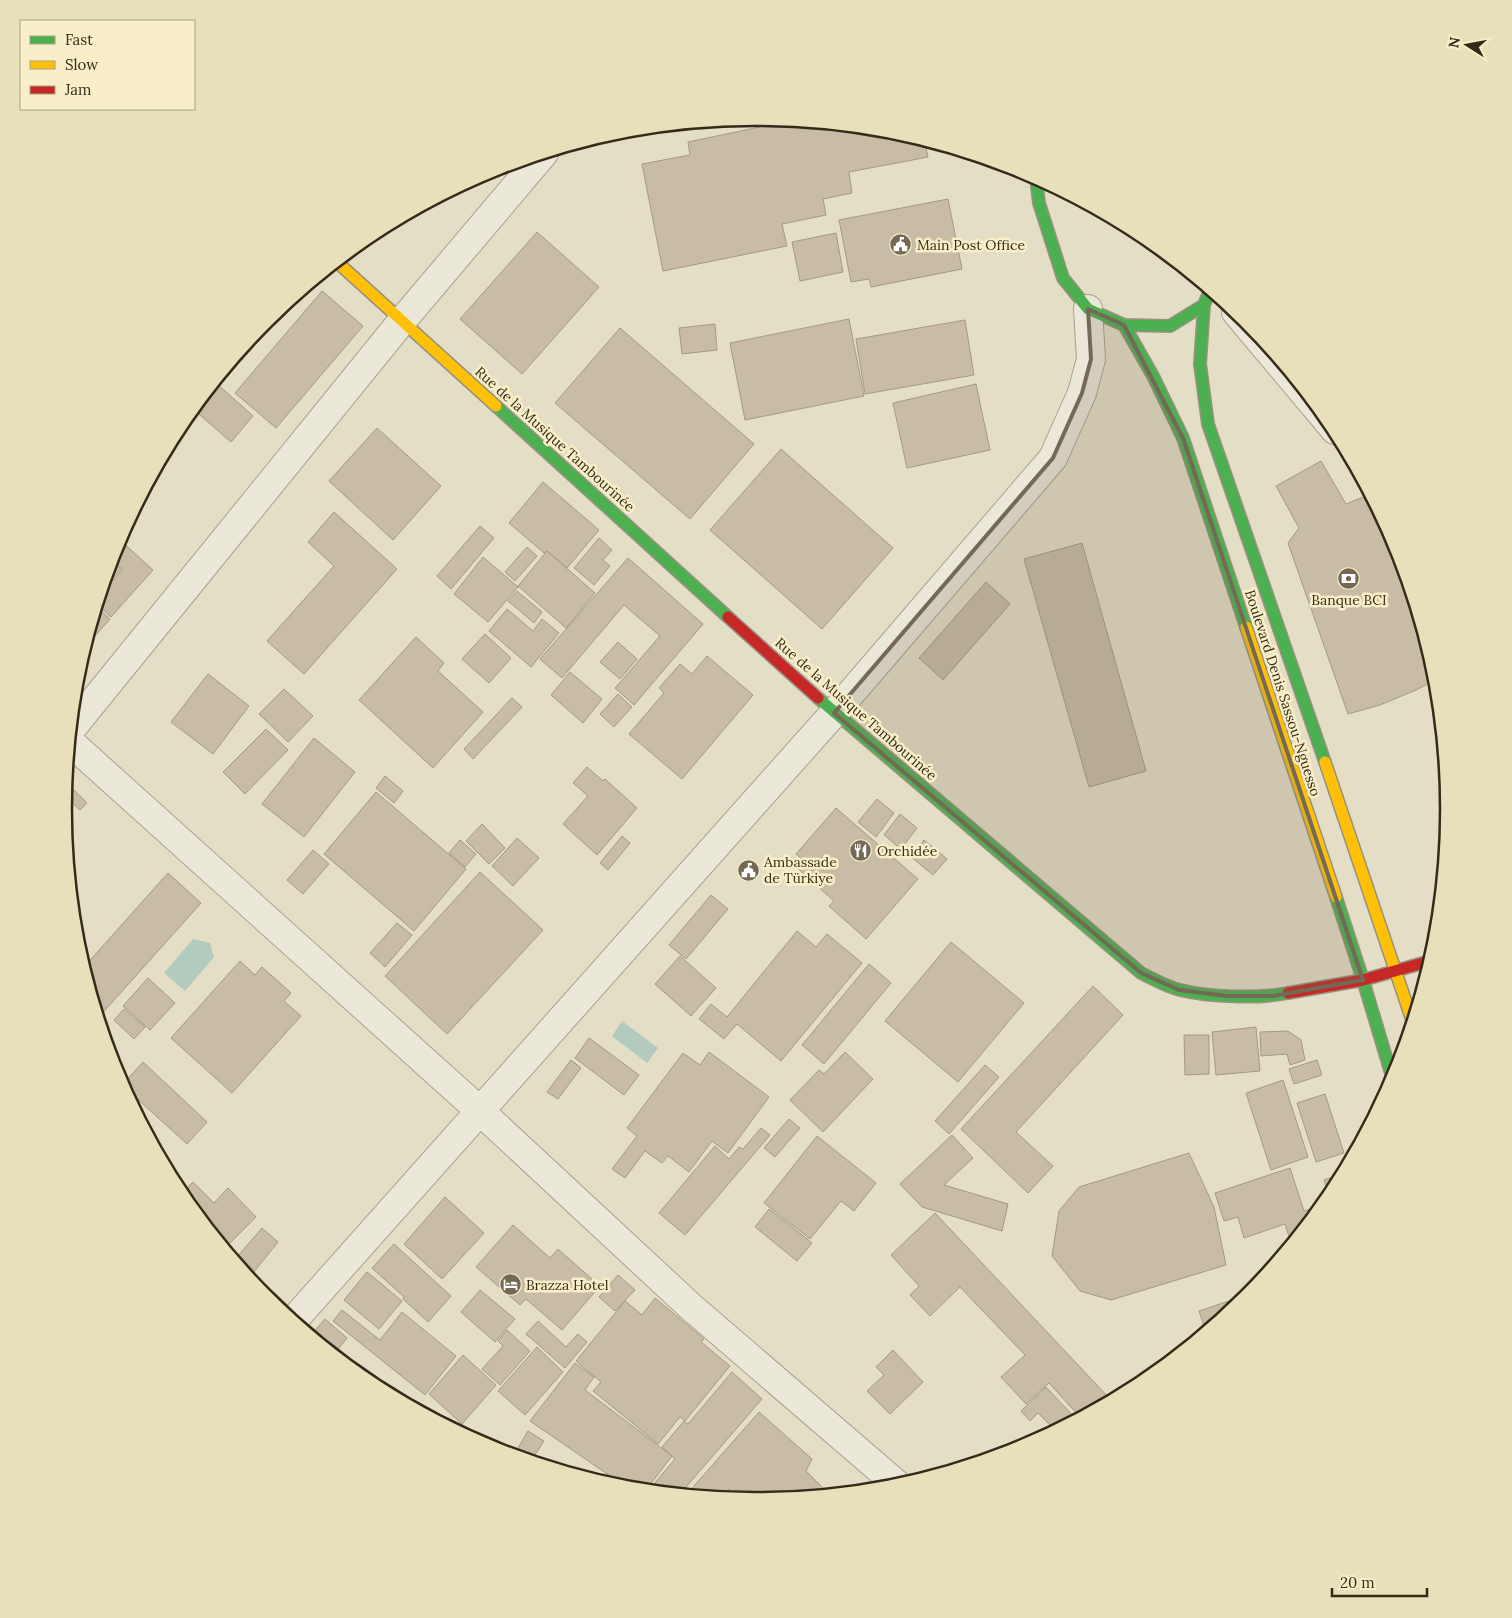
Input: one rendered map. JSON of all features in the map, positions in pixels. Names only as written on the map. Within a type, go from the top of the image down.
[{"type":"main road","points":[[1037,187],[1039,203],[1063,278],[1088,309],[1124,325],[1170,326],[1204,305]]},
{"type":"main road","name":"Rue de la Musique Tambourinée","points":[[341,266],[834,713],[1141,973],[1179,990],[1227,996],[1273,996],[1363,980],[1421,963]]},
{"type":"main road","name":"Boulevard Denis Sassou-Nguesso","points":[[1208,296],[1204,305],[1200,364],[1208,424],[1409,1010]]},
{"type":"main road","name":"Boulevard Denis Sassou-Nguesso","points":[[1124,325],[1153,376],[1183,438],[1363,980],[1388,1067]]},
{"type":"street","points":[[78,721],[402,321],[538,162]]},
{"type":"street","points":[[297,1315],[834,713],[1053,458],[1082,394],[1091,359],[1088,309]]},
{"type":"street","points":[[76,747],[480,1111],[691,1307],[890,1479]]},
{"type":"highlighted area","points":[[1088,309],[1124,325],[1183,438],[1363,980],[1273,996],[1227,996],[1179,990],[1141,973],[834,713],[1053,458],[1082,393],[1091,359]]},
{"type":"shaded area","points":[[193,939],[210,943],[214,957],[185,991],[164,973]]},
{"type":"shaded area","points":[[622,1021],[658,1048],[647,1063],[612,1036]]},
{"type":"building","points":[[764,126],[801,127],[845,131],[926,147],[928,157],[849,172],[852,193],[823,199],[826,215],[782,224],[787,246],[663,271],[642,164],[690,155],[688,142]]},
{"type":"building","name":"Main Post Office","points":[[948,199],[962,269],[871,287],[869,279],[851,282],[839,220]]},
{"type":"building","points":[[537,232],[599,287],[522,374],[460,319]]},
{"type":"building","points":[[836,233],[843,272],[800,281],[792,242]]},
{"type":"building","points":[[322,291],[363,326],[276,428],[235,393]]},
{"type":"building","points":[[849,319],[864,396],[745,420],[730,343]]},
{"type":"building","points":[[965,320],[974,375],[865,394],[856,339]]},
{"type":"building","points":[[715,324],[717,350],[682,354],[679,328]]},
{"type":"building","points":[[620,328],[754,444],[690,519],[555,403]]},
{"type":"building","points":[[976,384],[990,450],[907,468],[893,403]]},
{"type":"building","points":[[220,386],[253,416],[231,442],[199,414]]},
{"type":"building","points":[[377,428],[441,486],[393,540],[329,481]]},
{"type":"building","points":[[781,449],[893,548],[822,629],[710,530]]},
{"type":"building","points":[[1321,461],[1346,504],[1363,497],[1365,500],[1387,547],[1403,589],[1416,632],[1428,684],[1380,705],[1348,714],[1288,543],[1299,528],[1276,486]]},
{"type":"building","points":[[543,482],[599,530],[567,568],[547,551],[544,553],[509,523]]},
{"type":"building","points":[[334,512],[397,569],[304,674],[267,641],[334,566],[308,542]]},
{"type":"building","points":[[480,526],[494,538],[451,589],[437,576]]},
{"type":"building","points":[[599,538],[612,550],[603,560],[610,566],[594,585],[574,568]]},
{"type":"building","points":[[1082,543],[1146,771],[1089,787],[1024,559]]},
{"type":"building","points":[[126,545],[153,570],[111,617],[103,609],[112,581],[123,569],[118,565]]},
{"type":"building","points":[[527,547],[537,556],[515,581],[505,572]]},
{"type":"building","points":[[547,551],[595,593],[566,628],[518,586]]},
{"type":"building","points":[[483,557],[518,587],[488,622],[454,594]]},
{"type":"building","points":[[628,558],[703,624],[634,705],[615,688],[660,636],[624,605],[562,678],[540,659]]},
{"type":"building","points":[[118,566],[121,569],[113,577]]},
{"type":"building","points":[[986,582],[1010,604],[943,680],[919,658]]},
{"type":"building","points":[[517,591],[542,612],[534,623],[508,601]]},
{"type":"building","points":[[507,609],[533,631],[542,619],[559,633],[531,667],[489,631]]},
{"type":"building","points":[[102,612],[110,619],[95,636]]},
{"type":"building","points":[[485,634],[511,658],[489,683],[462,659]]},
{"type":"building","points":[[416,637],[444,663],[438,671],[483,712],[433,768],[359,700]]},
{"type":"building","points":[[618,642],[637,659],[620,679],[600,662]]},
{"type":"building","points":[[707,656],[753,695],[682,779],[629,734],[664,693],[659,688],[680,664],[692,674]]},
{"type":"building","points":[[570,672],[602,699],[583,723],[551,695]]},
{"type":"building","points":[[208,674],[249,706],[213,754],[171,722]]},
{"type":"building","points":[[284,689],[313,716],[288,742],[259,714]]},
{"type":"building","points":[[618,694],[632,707],[614,727],[600,714]]},
{"type":"building","points":[[512,698],[522,707],[473,759],[464,749]]},
{"type":"building","points":[[266,729],[288,750],[245,794],[223,772]]},
{"type":"building","points":[[314,738],[355,772],[304,837],[262,804]]},
{"type":"building","points":[[587,767],[603,781],[605,779],[637,808],[597,855],[563,824],[588,796],[573,783]]},
{"type":"building","points":[[385,776],[403,791],[394,803],[376,788]]},
{"type":"building","points":[[73,789],[87,803],[80,810],[72,803]]},
{"type":"building","points":[[376,792],[466,869],[414,931],[324,854]]},
{"type":"building","points":[[877,799],[894,813],[876,837],[858,822]]},
{"type":"building","points":[[836,808],[918,879],[866,939],[829,906],[834,901],[798,869],[804,861],[796,854]]},
{"type":"building","points":[[900,814],[917,828],[901,849],[884,835]]},
{"type":"building","points":[[482,824],[505,848],[489,864],[466,841]]},
{"type":"building","points":[[622,836],[630,843],[608,870],[600,863]]},
{"type":"building","points":[[517,838],[539,858],[513,886],[492,866]]},
{"type":"building","points":[[460,840],[476,854],[465,867],[449,853]]},
{"type":"building","points":[[924,840],[947,859],[933,875],[911,857]]},
{"type":"building","points":[[313,850],[329,864],[303,894],[287,880]]},
{"type":"building","points":[[480,872],[543,930],[447,1034],[385,976]]},
{"type":"building","points":[[168,873],[201,903],[104,1012],[90,960]]},
{"type":"building","points":[[711,895],[728,909],[686,959],[669,945]]},
{"type":"building","points":[[397,923],[412,935],[385,967],[370,953]]},
{"type":"building","points":[[797,931],[816,947],[827,934],[862,963],[781,1061],[737,1024],[724,1039],[699,1019],[711,1004],[727,1017]]},
{"type":"building","points":[[951,942],[1024,1003],[958,1082],[885,1021]]},
{"type":"building","points":[[680,956],[716,988],[691,1016],[655,984]]},
{"type":"building","points":[[240,961],[255,975],[262,967],[291,993],[284,1001],[301,1016],[232,1093],[171,1038]]},
{"type":"building","points":[[869,964],[891,983],[824,1064],[802,1045]]},
{"type":"building","points":[[148,978],[175,1003],[150,1030],[123,1006]]},
{"type":"building","points":[[1093,986],[1123,1015],[1016,1132],[1053,1166],[1028,1193],[961,1129]]},
{"type":"building","points":[[124,1009],[145,1027],[134,1039],[114,1020]]},
{"type":"building","points":[[1256,1027],[1260,1071],[1216,1075],[1212,1032]]},
{"type":"building","points":[[1288,1031],[1301,1040],[1305,1060],[1290,1065],[1287,1054],[1261,1056],[1260,1032]]},
{"type":"building","points":[[1184,1035],[1209,1035],[1209,1074],[1185,1075]]},
{"type":"building","points":[[589,1038],[639,1075],[624,1095],[575,1058]]},
{"type":"building","points":[[709,1052],[769,1097],[728,1153],[712,1141],[689,1172],[668,1156],[662,1163],[645,1151],[625,1178],[612,1169],[637,1136],[627,1128],[683,1053],[700,1065]]},
{"type":"building","points":[[845,1052],[873,1079],[823,1132],[790,1100],[819,1070],[824,1074]]},
{"type":"building","points":[[571,1060],[581,1068],[558,1099],[547,1092]]},
{"type":"building","points":[[1317,1060],[1322,1075],[1294,1084],[1289,1069]]},
{"type":"building","points":[[143,1062],[207,1122],[187,1144],[138,1099],[128,1078]]},
{"type":"building","points":[[985,1065],[999,1077],[949,1134],[935,1121]]},
{"type":"building","points":[[1283,1080],[1308,1157],[1271,1170],[1246,1093]]},
{"type":"building","points":[[1325,1094],[1344,1153],[1316,1162],[1297,1103]]},
{"type":"building","points":[[789,1119],[800,1128],[775,1157],[764,1148]]},
{"type":"building","points":[[761,1128],[770,1135],[685,1235],[659,1213],[715,1146],[729,1159],[739,1147],[743,1149]]},
{"type":"building","points":[[952,1135],[973,1158],[944,1185],[1008,1204],[1002,1231],[922,1207],[900,1184]]},
{"type":"building","points":[[817,1136],[876,1183],[854,1211],[841,1201],[810,1239],[764,1203]]},
{"type":"building","points":[[1189,1153],[1214,1207],[1226,1265],[1111,1300],[1080,1291],[1052,1256],[1059,1211],[1079,1187]]},
{"type":"building","points":[[1290,1168],[1304,1211],[1309,1209],[1289,1236],[1285,1224],[1244,1238],[1238,1217],[1224,1221],[1215,1193]]},
{"type":"building","points":[[1331,1177],[1326,1186],[1324,1180]]},
{"type":"building","points":[[193,1182],[214,1203],[228,1188],[256,1217],[229,1244],[187,1188]]},
{"type":"building","points":[[445,1197],[484,1233],[442,1279],[404,1244]]},
{"type":"building","points":[[769,1209],[812,1243],[797,1261],[755,1227]]},
{"type":"building","points":[[935,1213],[1107,1395],[1076,1413],[1049,1383],[1026,1404],[1001,1377],[1025,1355],[960,1287],[930,1316],[910,1295],[919,1286],[891,1255]]},
{"type":"building","points":[[513,1225],[550,1258],[558,1249],[600,1286],[562,1330],[526,1299],[520,1305],[476,1267]]},
{"type":"building","points":[[262,1228],[278,1242],[254,1272],[238,1255]]},
{"type":"building","points":[[394,1244],[451,1296],[428,1322],[372,1268]]},
{"type":"building","points":[[367,1272],[402,1301],[379,1329],[344,1300]]},
{"type":"building","points":[[618,1275],[635,1290],[615,1311],[599,1297]]},
{"type":"building","points":[[480,1290],[515,1319],[495,1342],[461,1312]]},
{"type":"building","points":[[655,1298],[704,1339],[701,1342],[730,1366],[685,1421],[680,1417],[658,1444],[593,1391],[601,1382],[576,1361],[625,1301],[642,1315]]},
{"type":"building","points":[[1230,1301],[1204,1325],[1199,1311]]},
{"type":"building","points":[[342,1310],[380,1340],[402,1312],[456,1356],[425,1395],[333,1321]]},
{"type":"building","points":[[325,1319],[347,1338],[338,1349],[315,1331]]},
{"type":"building","points":[[538,1321],[566,1347],[578,1334],[587,1342],[565,1368],[526,1334]]},
{"type":"building","points":[[507,1330],[530,1351],[500,1385],[482,1369],[503,1346],[498,1341]]},
{"type":"building","points":[[537,1347],[563,1372],[525,1415],[498,1391]]},
{"type":"building","points":[[893,1350],[923,1382],[890,1414],[867,1391],[884,1375],[876,1367]]},
{"type":"building","points":[[463,1355],[496,1385],[462,1424],[429,1394]]},
{"type":"building","points":[[575,1363],[594,1377],[585,1390],[672,1456],[651,1484],[610,1476],[530,1421]]},
{"type":"building","points":[[732,1372],[762,1399],[685,1489],[653,1485],[675,1459],[662,1447],[684,1421],[688,1424]]},
{"type":"building","points":[[1046,1387],[1072,1415],[1050,1425],[1038,1413],[1030,1421],[1021,1411]]},
{"type":"building","points":[[759,1412],[812,1459],[806,1471],[824,1489],[756,1492],[731,1491],[729,1489],[727,1491],[691,1489]]},
{"type":"building","points":[[528,1431],[544,1441],[535,1455],[517,1449]]},
{"type":"traffic: fast","points":[[1037,187],[1039,203],[1063,278],[1088,309],[1124,325],[1170,326],[1204,305],[1208,296]]},
{"type":"traffic: fast","points":[[1204,305],[1200,364],[1208,424],[1325,762]]},
{"type":"traffic: fast","points":[[1124,325],[1153,376],[1183,438],[1246,627]]},
{"type":"traffic: fast","points":[[496,406],[728,617]]},
{"type":"traffic: fast","points":[[818,698],[1141,973],[1175,989],[1205,994],[1248,997],[1288,993]]},
{"type":"traffic: fast","points":[[1336,897],[1389,1066]]},
{"type":"traffic: slow","points":[[341,266],[496,406]]},
{"type":"traffic: slow","points":[[1246,627],[1336,897]]},
{"type":"traffic: slow","points":[[1325,762],[1409,1010]]},
{"type":"traffic: jam","points":[[728,617],[818,698]]},
{"type":"traffic: jam","points":[[1288,993],[1363,980],[1421,964]]},
{"type":"place","name":"Main Post Office","points":[[901,245]]},
{"type":"place","name":"Banque BCI","points":[[1349,578]]},
{"type":"place","name":"Orchidée","points":[[861,851]]},
{"type":"place","name":"Ambassade de Türkiye","points":[[748,870]]},
{"type":"place","name":"Brazza Hotel","points":[[510,1285]]}]
